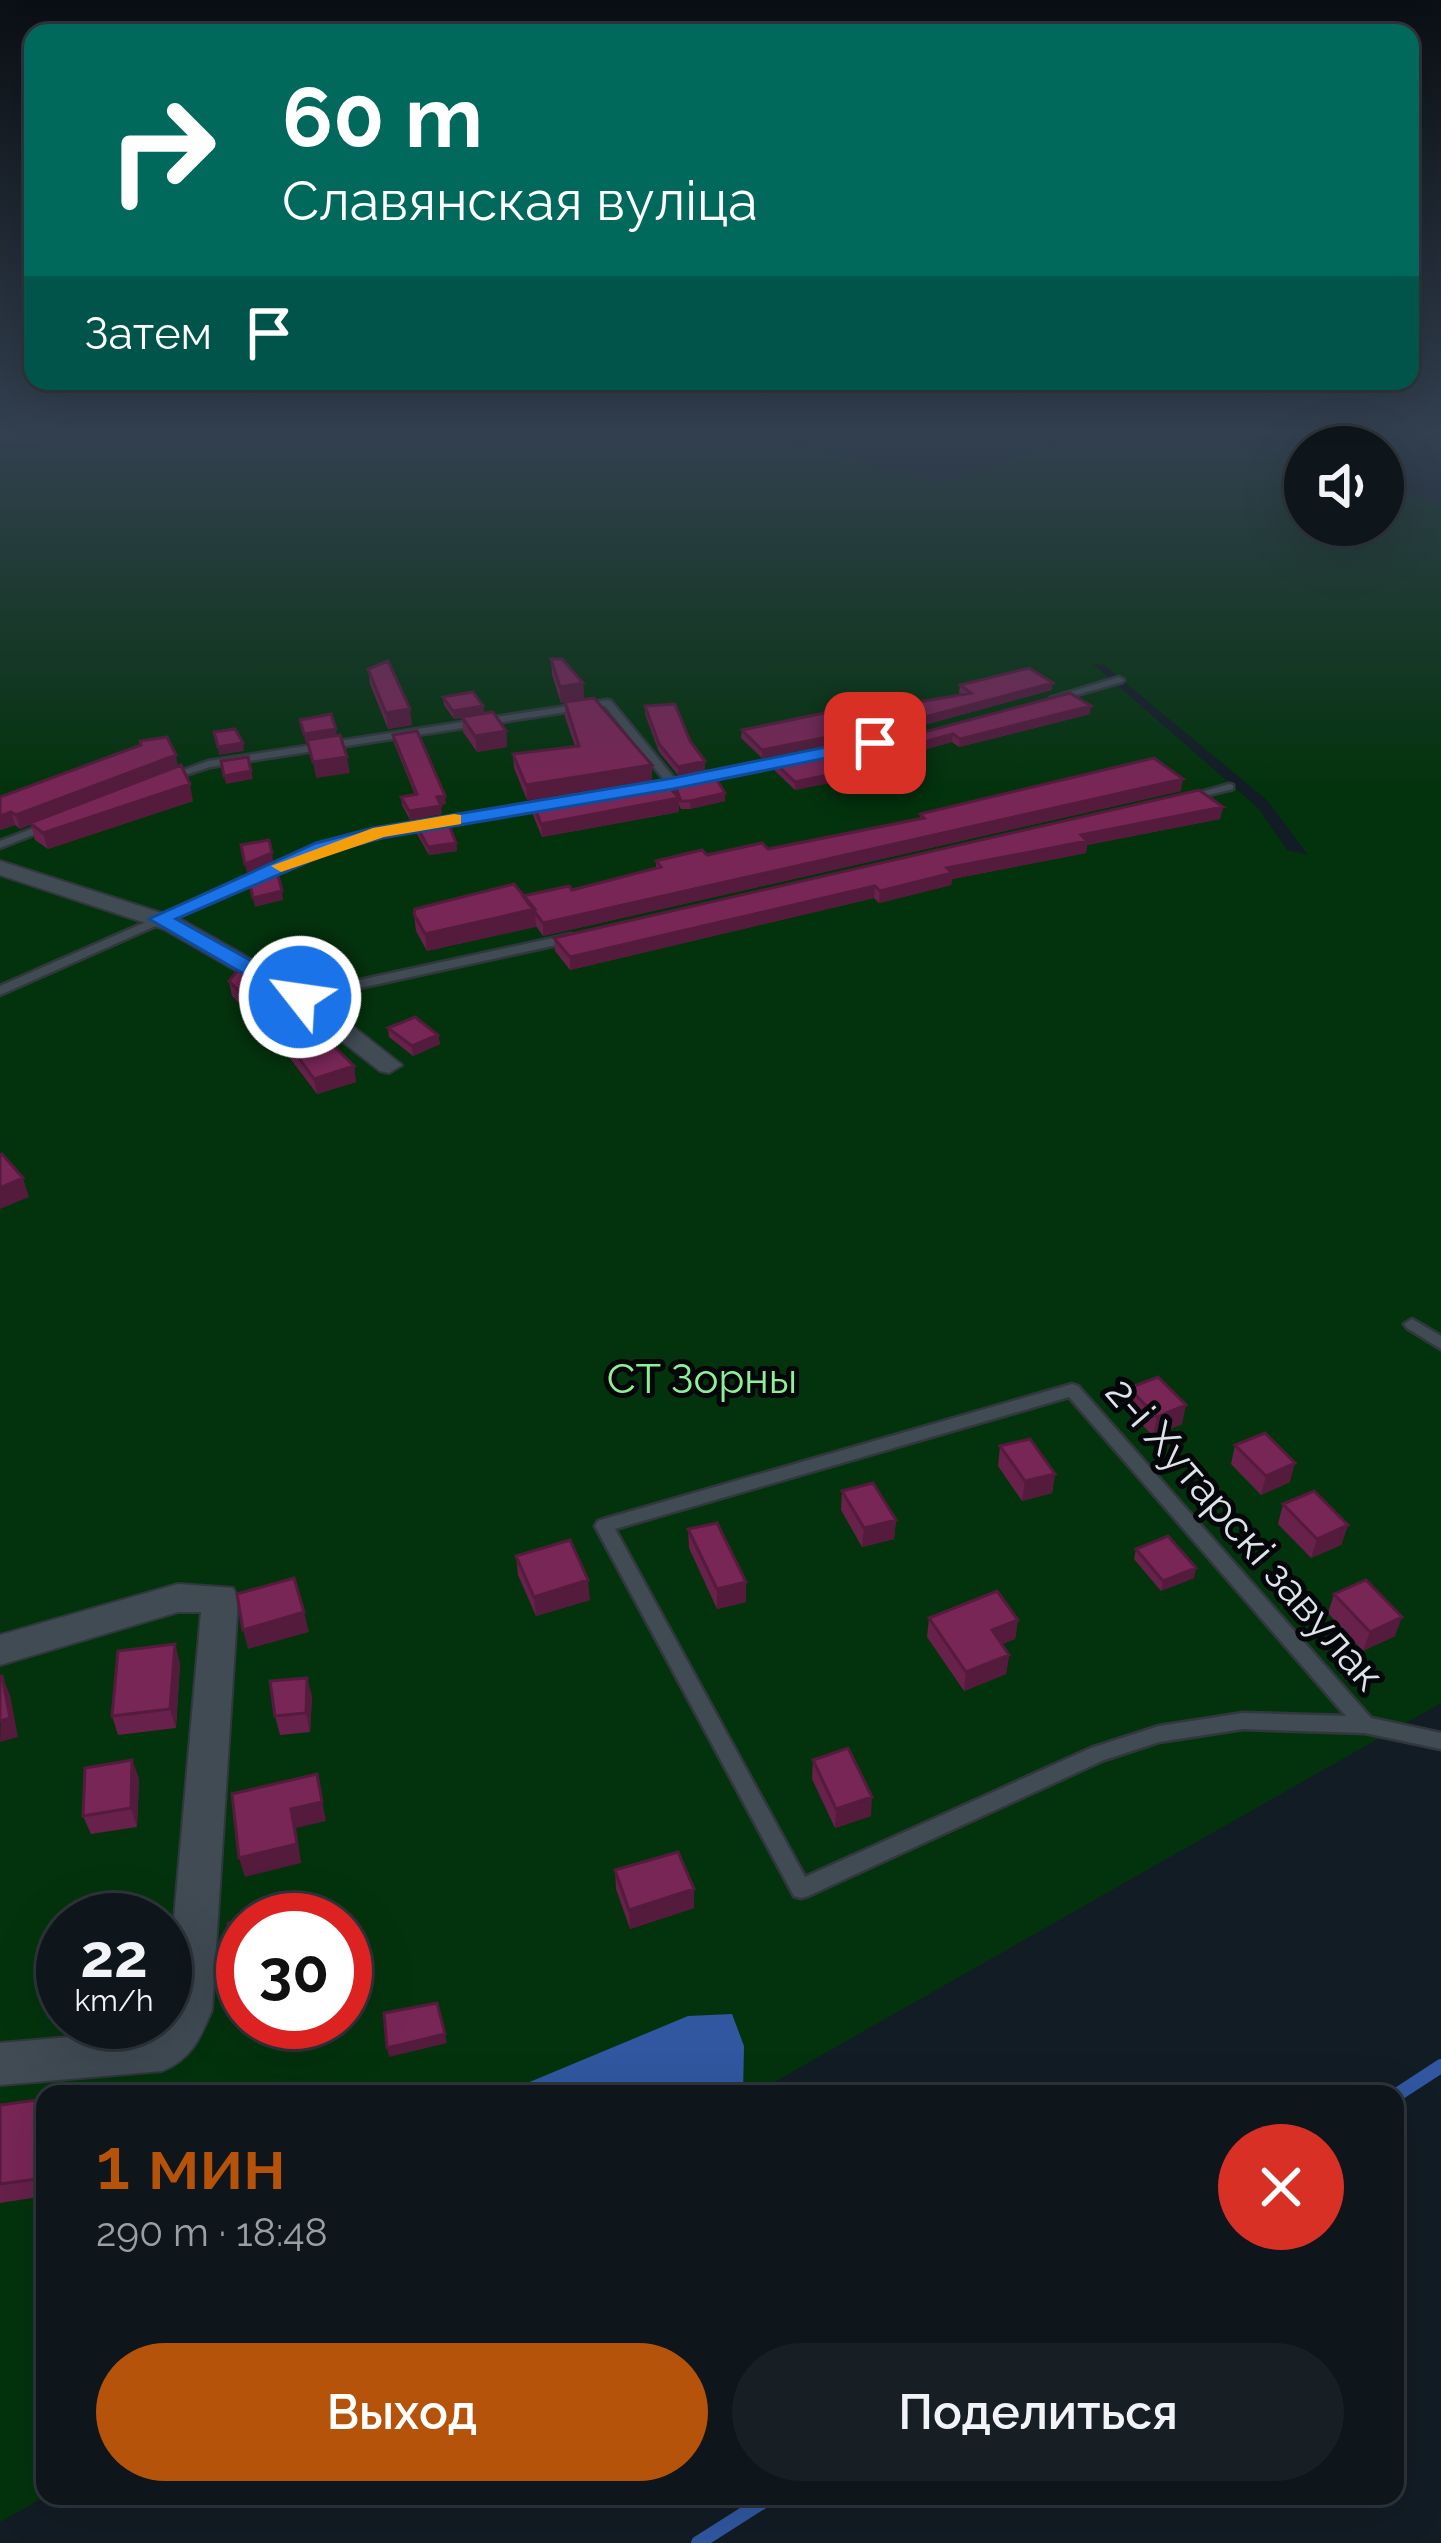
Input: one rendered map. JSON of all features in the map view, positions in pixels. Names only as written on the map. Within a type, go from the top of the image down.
[{"type":"street","points":[[0,868],[159,919],[300,997],[389,1065]]},
{"type":"street","points":[[0,1650],[178,1598],[220,1598],[190,2010],[182,2032],[162,2050],[0,2064]]},
{"type":"lane","points":[[1043,700],[1113,682]]},
{"type":"lane","points":[[162,779],[208,764],[607,703],[673,784]]},
{"type":"lane","points":[[628,791],[805,757]]},
{"type":"lane","points":[[1161,803],[1229,787]]},
{"type":"lane","points":[[0,991],[323,848],[380,832],[560,802]]},
{"type":"lane","points":[[0,845],[61,820]]},
{"type":"lane","points":[[300,997],[597,933]]},
{"type":"lane","points":[[1412,1324],[1441,1344]]},
{"type":"lane","name":"2-і Хутарскі завулак","points":[[1072,1390],[1364,1725],[1243,1720],[1159,1734],[1098,1754],[801,1889],[604,1526],[1072,1390]]},
{"type":"lane","points":[[1364,1725],[1441,1741]]},
{"type":"green space","name":"СТ Зорны","points":[[0,549],[1441,549],[1441,1703],[769,2085],[36,2085],[36,2502],[0,2522]],"holes":[[[1093,664],[1104,665],[1268,801],[1308,855],[1287,850],[1258,808]]]},
{"type":"water","points":[[732,2014],[744,2046],[743,2085],[523,2085],[688,2016]]},
{"type":"building","points":[[551,659],[562,659],[583,683],[560,687]]},
{"type":"building","points":[[388,661],[410,709],[386,713],[368,669]]},
{"type":"building","points":[[1029,668],[1053,683],[914,720],[762,750],[742,730],[877,702],[884,708],[971,693],[960,685]]},
{"type":"building","points":[[473,692],[483,706],[453,711],[443,697]]},
{"type":"building","points":[[1070,693],[1091,706],[960,739],[953,734],[869,757],[879,764],[795,782],[775,763],[917,734]]},
{"type":"building","points":[[594,698],[652,765],[526,785],[513,754],[579,746],[565,702]]},
{"type":"building","points":[[675,704],[690,741],[705,761],[678,767],[659,744],[645,706]]},
{"type":"building","points":[[493,712],[506,731],[475,736],[462,717]]},
{"type":"building","points":[[331,714],[336,729],[304,734],[300,720]]},
{"type":"building","points":[[235,729],[243,743],[218,747],[214,732]]},
{"type":"building","points":[[417,731],[445,796],[437,797],[441,806],[409,811],[401,797],[417,794],[393,735]]},
{"type":"building","points":[[340,735],[347,757],[313,762],[307,740]]},
{"type":"building","points":[[167,737],[176,755],[16,815],[0,816],[0,797],[141,745],[140,741]]},
{"type":"building","points":[[248,757],[251,771],[224,776],[221,761]]},
{"type":"building","points":[[1154,758],[1183,779],[543,923],[523,896],[569,886],[572,890],[661,867],[656,861],[702,850],[707,855],[762,843],[768,849],[924,818],[920,814]]},
{"type":"building","points":[[181,765],[190,784],[43,833],[30,823]]},
{"type":"building","points":[[714,775],[725,793],[681,801],[674,783]]},
{"type":"building","points":[[663,780],[679,798],[541,824],[532,801]]},
{"type":"building","points":[[1199,790],[1223,807],[1081,835],[1087,841],[947,868],[952,873],[880,891],[875,886],[570,957],[554,938]]},
{"type":"building","points":[[447,820],[456,843],[428,847],[416,825]]},
{"type":"building","points":[[269,840],[272,853],[245,864],[241,845]]},
{"type":"building","points":[[276,868],[282,891],[253,898],[249,880]]},
{"type":"building","points":[[514,884],[535,909],[425,934],[414,914],[415,909]]},
{"type":"building","points":[[238,970],[295,1008],[354,1066],[314,1079],[284,1037],[229,981]]},
{"type":"building","points":[[415,1017],[438,1035],[412,1046],[388,1028]]},
{"type":"building","points":[[0,1155],[23,1178],[0,1188]]},
{"type":"building","points":[[1158,1377],[1186,1405],[1157,1417],[1129,1388]]},
{"type":"building","points":[[1265,1433],[1295,1463],[1266,1476],[1235,1445]]},
{"type":"building","points":[[1030,1439],[1055,1474],[1025,1481],[1000,1446]]},
{"type":"building","points":[[873,1483],[896,1520],[864,1528],[842,1491]]},
{"type":"building","points":[[1314,1491],[1348,1525],[1317,1539],[1283,1504]]},
{"type":"building","points":[[717,1523],[746,1582],[717,1589],[688,1529]]},
{"type":"building","points":[[1168,1536],[1196,1568],[1163,1581],[1136,1549]]},
{"type":"building","points":[[570,1540],[588,1580],[534,1597],[516,1556]]},
{"type":"building","points":[[294,1578],[304,1612],[243,1630],[237,1594]]},
{"type":"building","points":[[1366,1580],[1402,1617],[1370,1632],[1334,1594]]},
{"type":"building","points":[[997,1591],[1018,1620],[992,1630],[1009,1655],[966,1672],[929,1618]]},
{"type":"building","points":[[175,1644],[170,1709],[112,1716],[118,1651]]},
{"type":"building","points":[[0,1677],[10,1718],[0,1721]]},
{"type":"building","points":[[307,1678],[306,1713],[275,1716],[270,1681]]},
{"type":"building","points":[[848,1748],[872,1797],[836,1809],[813,1760]]},
{"type":"building","points":[[132,1760],[131,1808],[83,1816],[85,1768]]},
{"type":"building","points":[[317,1774],[322,1802],[291,1809],[297,1844],[239,1858],[232,1794]]},
{"type":"building","points":[[678,1852],[694,1889],[629,1910],[615,1870]]},
{"type":"building","points":[[437,2003],[445,2034],[387,2048],[384,2013]]},
{"type":"building","points":[[36,2100],[36,2179],[0,2184],[0,2105]]},
{"type":"waterway","points":[[1404,2090],[1441,2066]]},
{"type":"waterway","points":[[698,2543],[758,2505]]},
{"type":"slow traffic","points":[[281,866],[380,832],[454,820]]},
{"type":"route","points":[[300,997],[159,919],[323,848],[380,832],[673,784],[875,743]]}]
